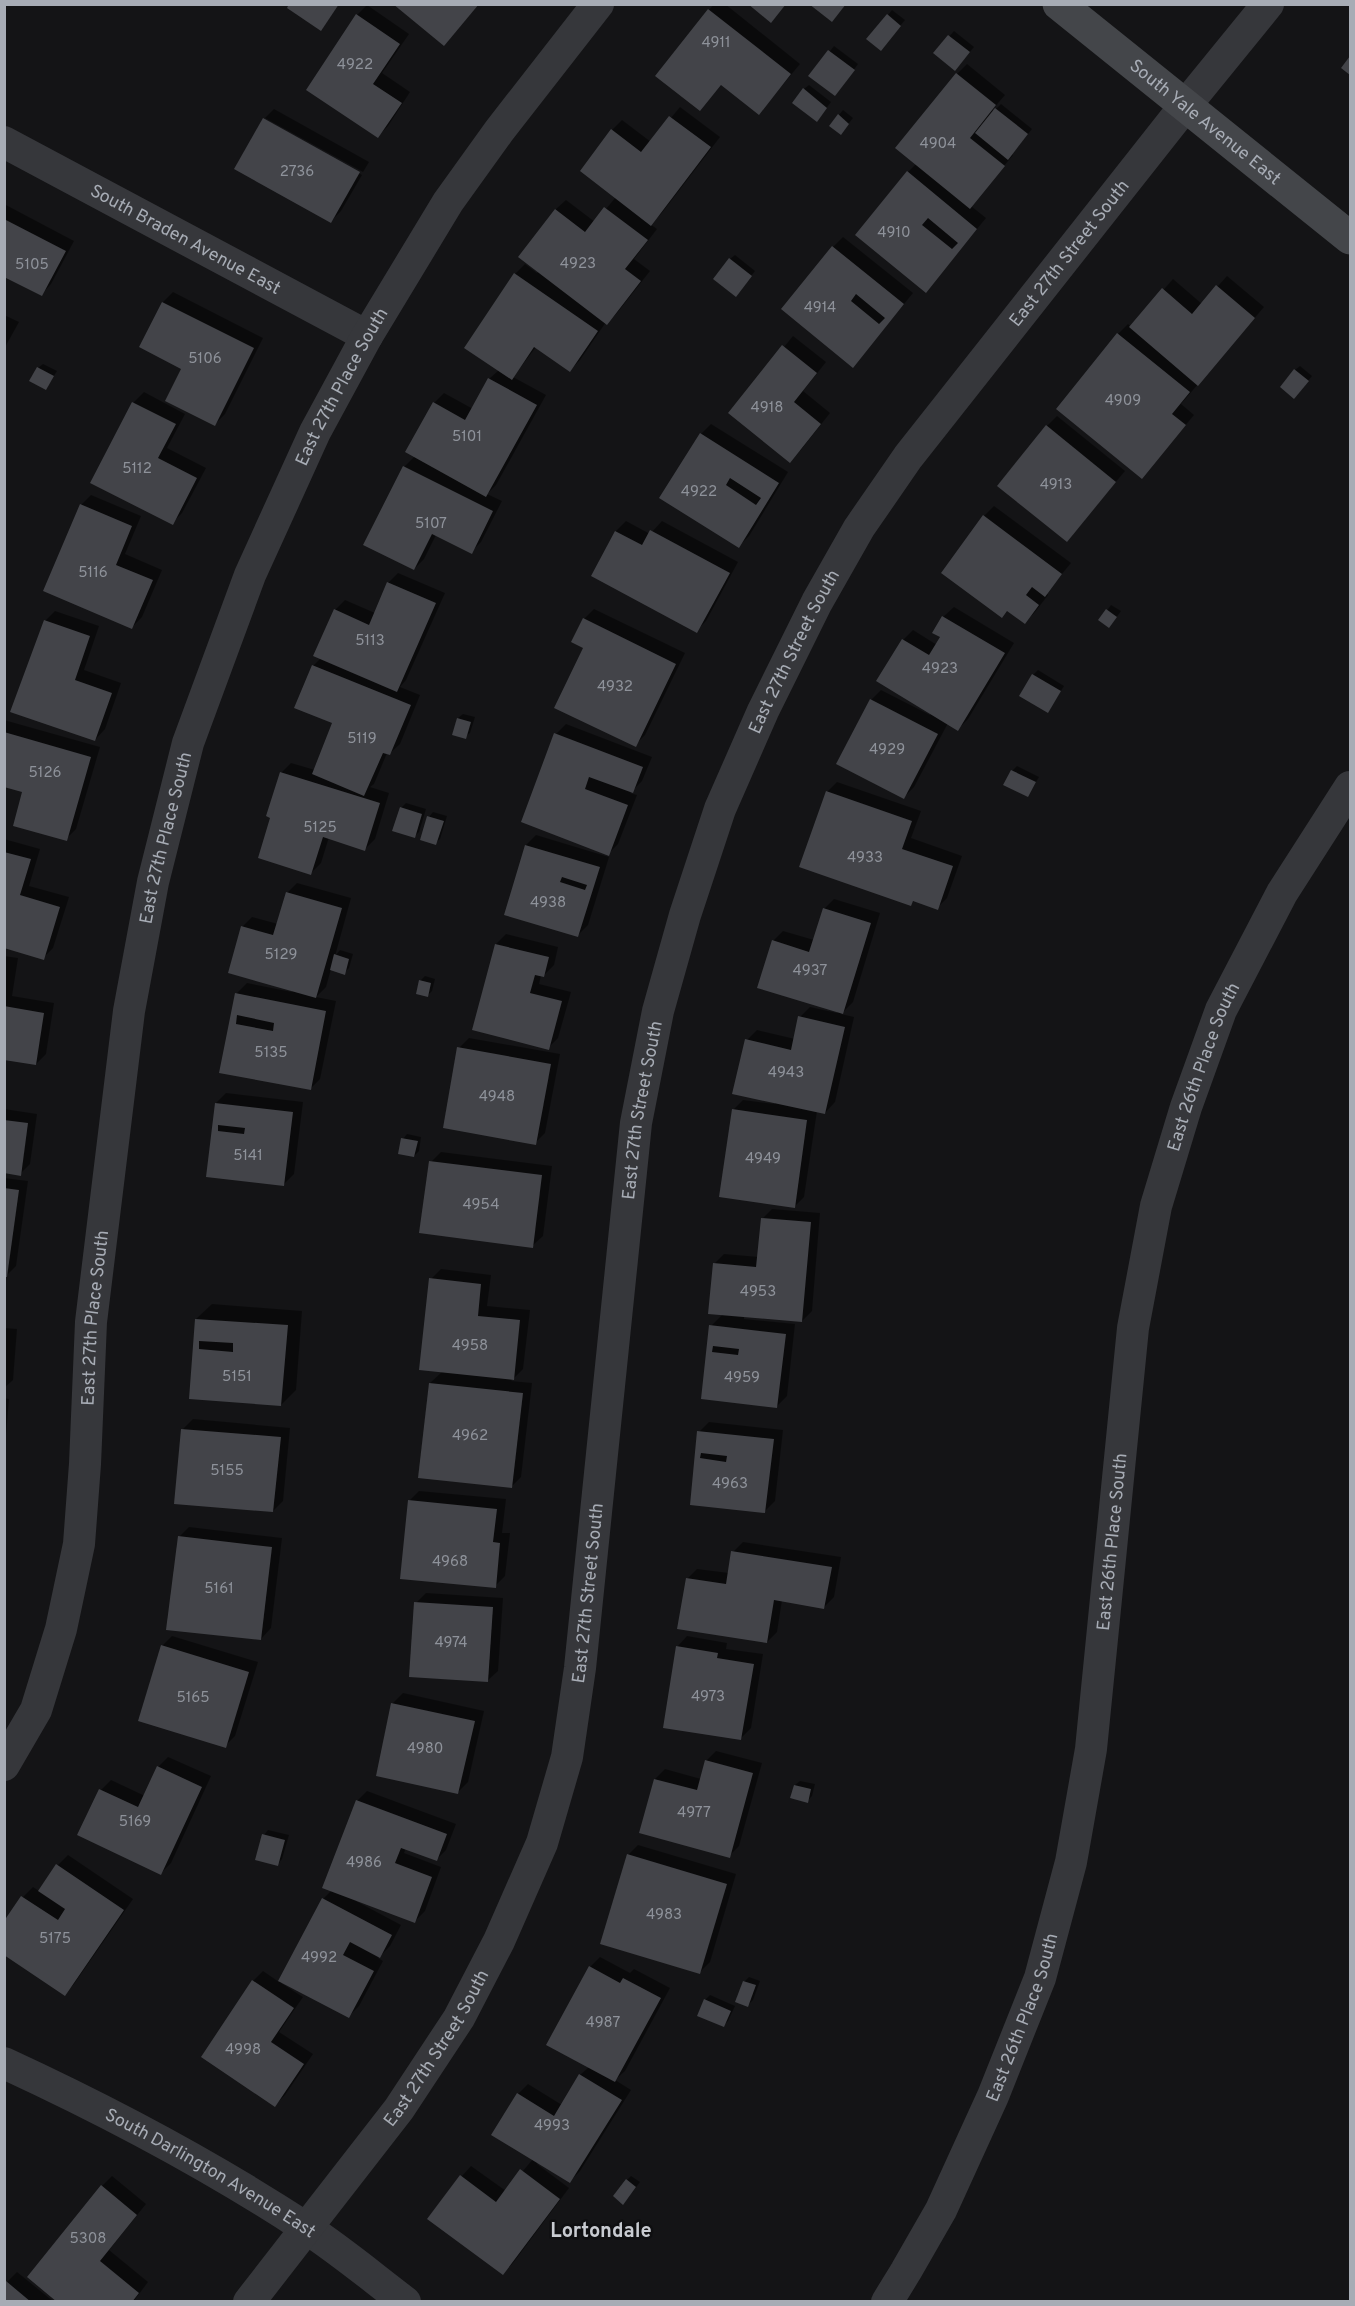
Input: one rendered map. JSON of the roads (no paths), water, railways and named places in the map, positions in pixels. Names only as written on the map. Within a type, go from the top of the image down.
[{"type":"main road","name":"South Yale Avenue East","points":[[1059,4],[1350,238]]},
{"type":"street","name":"East 27th Place South","points":[[4,1766],[36,1710],[61,1629],[79,1544],[86,1464],[91,1322],[129,1011],[153,882],[185,755],[250,575],[315,432],[367,336],[448,202],[499,131],[598,4]]},
{"type":"street","name":"East 27th Street South","points":[[249,2301],[399,2109],[459,2018],[500,1941],[545,1832],[567,1757],[580,1668],[636,1123],[658,1011],[685,915],[720,809],[763,711],[817,602],[859,528],[908,457],[1268,4]]},
{"type":"street","name":"South Braden Avenue East","points":[[4,142],[367,336]]},
{"type":"street","name":"East 26th Place South","points":[[887,2301],[941,2210],[993,2096],[1040,1978],[1071,1862],[1091,1749],[1134,1328],[1156,1206],[1186,1107],[1221,1010],[1282,893],[1350,787]]},
{"type":"street","name":"South Darlington Avenue East","points":[[4,2063],[81,2099],[194,2160],[307,2229],[405,2301]]},
{"type":"district","name":"Lortondale","points":[[601,2230]]}]
